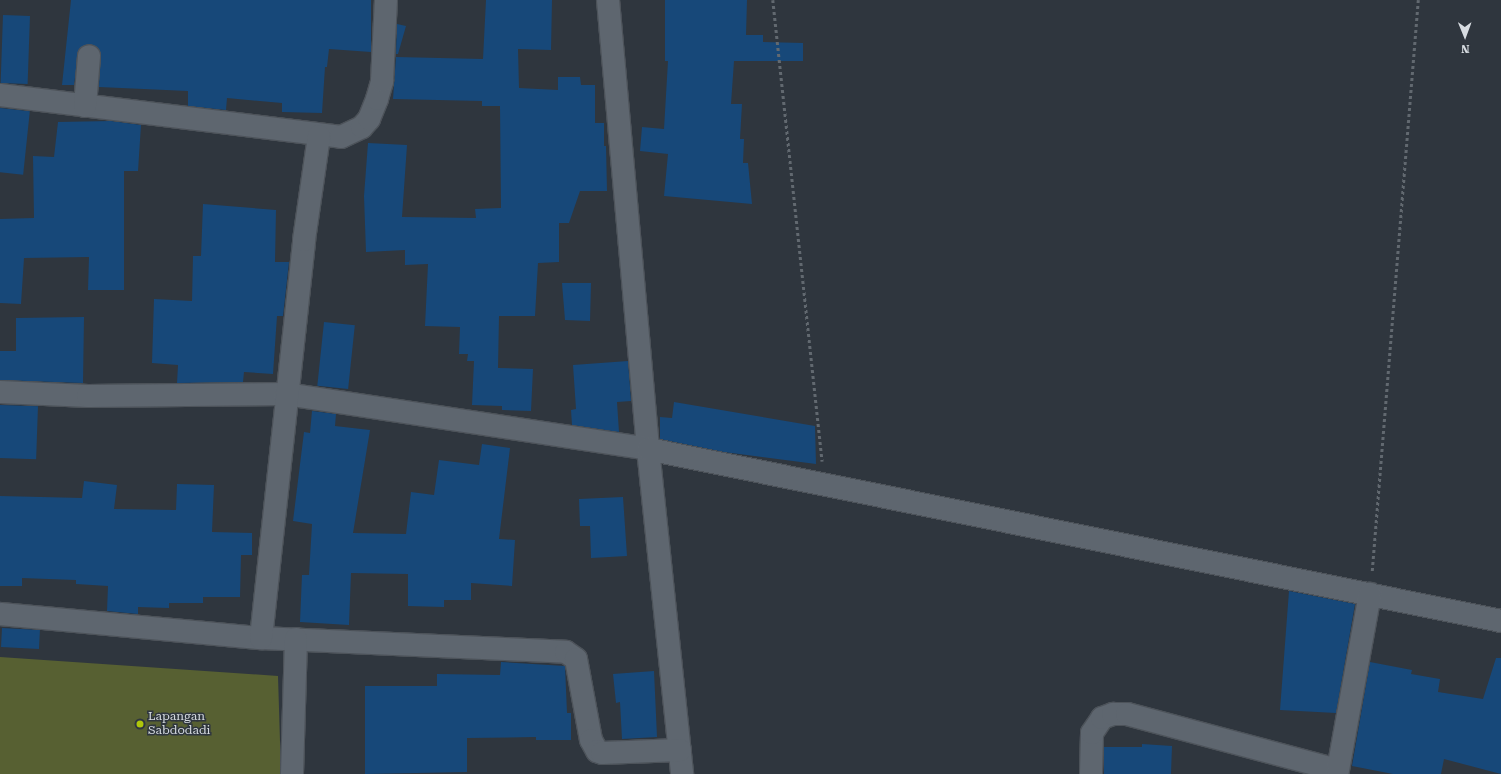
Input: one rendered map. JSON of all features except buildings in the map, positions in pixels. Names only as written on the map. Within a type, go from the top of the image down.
[{"type":"street","points":[[0,95],[319,136],[341,137],[352,133],[369,119],[382,81],[386,0]]},
{"type":"street","points":[[608,0],[648,449],[682,774]]},
{"type":"street","points":[[85,106],[89,56]]},
{"type":"street","points":[[261,638],[286,394],[319,136]]},
{"type":"street","points":[[0,392],[88,396],[286,394],[648,449],[1501,621]]},
{"type":"street","points":[[1091,774],[1092,733],[1102,718],[1113,714],[1127,714],[1344,773],[1370,594]]},
{"type":"street","points":[[0,614],[261,638],[566,652],[576,659],[591,740],[597,751],[602,753],[680,750]]},
{"type":"street","points":[[292,774],[296,639]]},
{"type":"path","points":[[773,0],[824,485]]},
{"type":"path","points":[[1370,594],[1418,0]]},
{"type":"green space","name":"Lapangan Sabdodadi","points":[[0,657],[278,676],[281,774],[0,774]]},
{"type":"place","name":"Lapangan Sabdodadi","points":[[140,724]]}]
